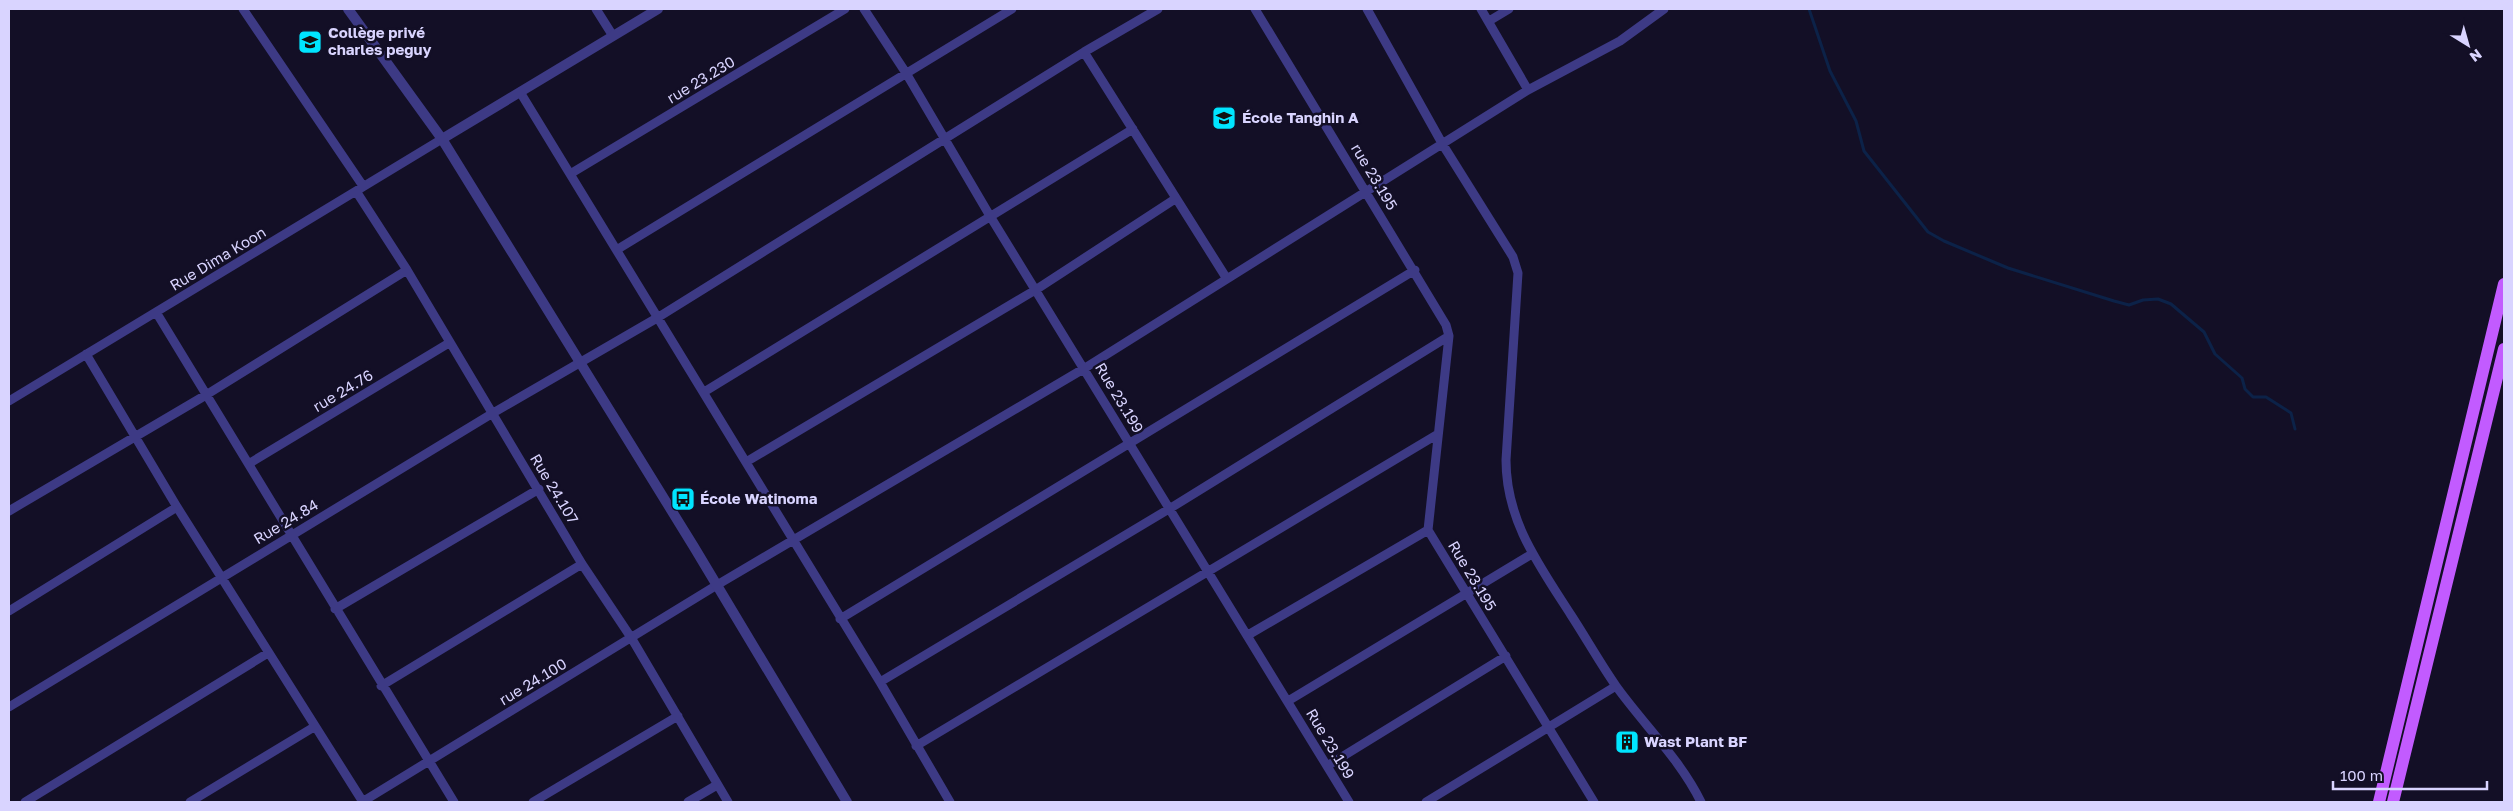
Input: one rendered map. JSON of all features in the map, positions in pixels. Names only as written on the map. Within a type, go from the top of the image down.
[{"type":"main road","points":[[2379,802],[2504,284]]},
{"type":"main road","points":[[2394,802],[2504,349]]},
{"type":"street","name":"Rue 24.107","points":[[243,9],[360,188],[449,343],[539,489],[582,564],[632,639],[728,802]]},
{"type":"street","points":[[348,9],[442,139],[717,585],[847,802]]},
{"type":"street","points":[[596,9],[612,36]]},
{"type":"street","points":[[442,139],[658,9]]},
{"type":"street","name":"rue 23.230","points":[[570,174],[845,9]]},
{"type":"street","name":"Rue 23.199","points":[[864,9],[906,73],[990,216],[1037,289],[1349,802]]},
{"type":"street","points":[[618,249],[1012,9]]},
{"type":"street","name":"Rue 24.84","points":[[9,708],[493,413],[657,318],[1084,52],[1158,9]]},
{"type":"street","name":"rue 23.195","points":[[1255,9],[1442,314],[1448,336]]},
{"type":"street","points":[[1367,9],[1443,145],[1502,238],[1518,273],[1506,485],[1512,508],[1532,554],[1616,686],[1685,774],[1702,802]]},
{"type":"street","points":[[1481,9],[1528,90]]},
{"type":"street","points":[[1489,21],[1510,9]]},
{"type":"street","name":"rue 24.100","points":[[363,802],[632,639],[717,585],[1085,368],[1528,90],[1604,50],[1664,9]]},
{"type":"street","points":[[1084,52],[1227,279]]},
{"type":"street","points":[[520,92],[618,249],[657,318],[880,682],[950,802]]},
{"type":"street","points":[[704,392],[1133,129]]},
{"type":"street","name":"Rue Dima Koon","points":[[9,402],[442,139]]},
{"type":"street","points":[[746,462],[1037,289],[1175,199]]},
{"type":"street","points":[[9,511],[206,394],[407,270]]},
{"type":"street","points":[[840,619],[1415,270]]},
{"type":"street","points":[[156,312],[250,463],[381,686],[454,802]]},
{"type":"street","points":[[1248,635],[1428,530],[1448,336]]},
{"type":"street","points":[[880,682],[1169,508],[1448,336]]},
{"type":"street","name":"rue 24.76","points":[[250,463],[449,343]]},
{"type":"street","points":[[86,354],[268,653],[363,802]]},
{"type":"street","points":[[916,746],[1438,434]]},
{"type":"street","points":[[335,609],[539,489]]},
{"type":"street","points":[[9,611],[178,507]]},
{"type":"street","name":"Rue 23.195","points":[[1428,530],[1594,802]]},
{"type":"street","points":[[1288,701],[1466,592],[1532,554]]},
{"type":"street","points":[[381,686],[582,564]]},
{"type":"street","points":[[25,802],[268,653]]},
{"type":"street","points":[[1327,766],[1506,656]]},
{"type":"street","points":[[1426,802],[1616,686]]},
{"type":"street","points":[[533,802],[678,716]]},
{"type":"street","points":[[190,802],[314,727]]},
{"type":"street","points":[[688,802],[717,785]]},
{"type":"waterway","points":[[1809,9],[1830,71],[1856,121],[1864,151],[1928,232],[1944,241],[2008,268],[2114,301],[2129,305],[2143,300],[2158,299],[2171,304],[2204,332],[2215,354],[2242,378],[2245,389],[2253,397],[2266,397],[2291,413],[2295,429]]},
{"type":"place","name":"Collège privé charles peguy","points":[[310,42]]},
{"type":"place","name":"École Tanghin A","points":[[1224,118]]},
{"type":"place","name":"École Watinoma","points":[[683,499]]},
{"type":"place","name":"Wast Plant BF","points":[[1627,742]]}]
